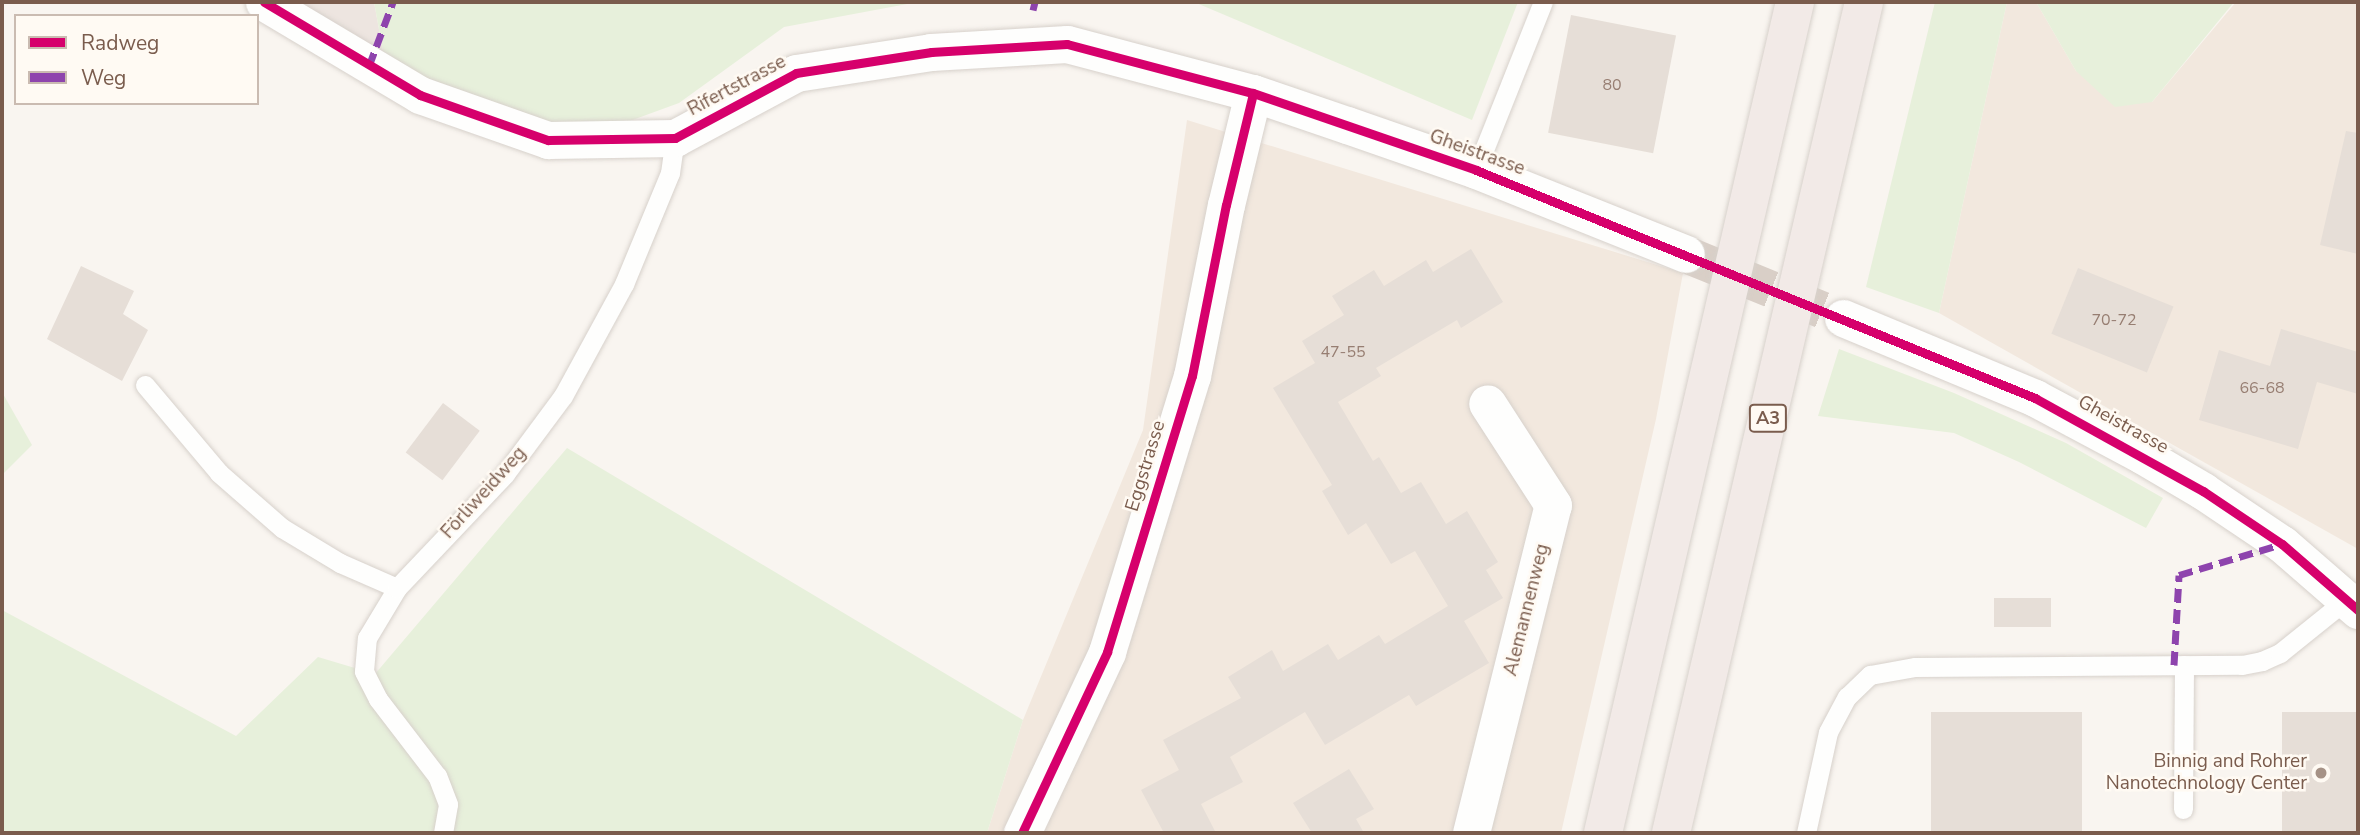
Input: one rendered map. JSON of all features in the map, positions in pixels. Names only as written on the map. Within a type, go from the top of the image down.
[{"type":"highway","points":[[1603,833],[1795,2]]},
{"type":"highway","name":"A3","points":[[1671,833],[1864,2]]},
{"type":"street","name":"Rifertstrasse","points":[[264,2],[420,95],[548,140],[675,138],[796,73],[931,52],[1067,44],[1253,93]]},
{"type":"street","name":"Gheistrasse","points":[[1253,93],[1476,170],[1686,254]]},
{"type":"street","name":"Eggstrasse","points":[[1023,833],[1107,652],[1192,376],[1226,205],[1253,93]]},
{"type":"street","name":"Gheistrasse","points":[[1843,318],[2035,398],[2142,455],[2203,491],[2282,544],[2354,599]]},
{"type":"street","name":"Alemannenweg","points":[[1471,833],[1553,505],[1488,403]]},
{"type":"lane","points":[[1476,170],[1544,2]]},
{"type":"lane","name":"Förliweidweg","points":[[443,833],[448,804],[437,776],[377,699],[364,671],[367,638],[397,588],[505,474],[563,396],[624,284],[670,173],[675,138]]},
{"type":"lane","points":[[145,385],[219,473],[282,528],[340,563],[397,588]]},
{"type":"lane","points":[[1806,833],[1828,732],[1847,697],[1870,676],[1915,667],[2184,665],[2262,661],[2287,648],[2354,599]]},
{"type":"lane","points":[[2183,809],[2184,665]]},
{"type":"shaded area","points":[[294,2],[374,2],[385,62]]},
{"type":"shaded area","points":[[2007,2],[2036,2],[2076,71],[2152,102],[2236,2],[2358,2],[2358,549],[1939,313]]},
{"type":"shaded area","points":[[1187,120],[1683,273],[1656,419],[1561,833],[987,833],[1023,720],[1143,430]]},
{"type":"green space","points":[[374,2],[918,2],[784,27],[679,103],[627,122],[554,126],[430,88],[385,62]]},
{"type":"green space","points":[[1194,2],[1518,2],[1472,120]]},
{"type":"green space","points":[[1935,2],[2007,2],[1939,313],[1866,287]]},
{"type":"green space","points":[[2036,2],[2234,2],[2152,102],[2115,107],[2076,71]]},
{"type":"green space","points":[[1839,349],[1954,393],[2066,443],[2163,498],[2146,528],[2019,462],[1954,433],[1818,416]]},
{"type":"green space","points":[[2,392],[32,445],[2,475]]},
{"type":"green space","points":[[567,448],[1023,720],[987,833],[2,833],[2,610],[236,736],[318,657],[375,674]]},
{"type":"building","points":[[1571,15],[1676,35],[1653,153],[1548,133]]},
{"type":"building","points":[[2346,131],[2358,133],[2358,254],[2320,245]]},
{"type":"building","points":[[1471,249],[1503,302],[1461,328],[1457,320],[1376,368],[1381,376],[1338,402],[1373,461],[1379,457],[1401,493],[1421,482],[1446,524],[1467,511],[1498,562],[1486,570],[1503,598],[1464,621],[1489,663],[1416,706],[1409,695],[1325,745],[1305,712],[1230,757],[1243,782],[1201,804],[1216,833],[1164,833],[1141,790],[1179,770],[1163,740],[1241,698],[1228,677],[1272,650],[1283,671],[1328,644],[1338,660],[1379,635],[1385,644],[1448,606],[1415,551],[1391,564],[1366,523],[1348,535],[1322,491],[1332,485],[1273,388],[1315,363],[1302,341],[1344,315],[1332,296],[1374,270],[1384,286],[1426,260],[1433,272]]},
{"type":"building","points":[[81,266],[134,291],[123,314],[148,330],[122,381],[47,339]]},
{"type":"building","points":[[2078,268],[2173,307],[2147,372],[2051,334]]},
{"type":"building","points":[[2281,329],[2358,352],[2358,394],[2317,382],[2298,449],[2199,420],[2219,350],[2270,366]]},
{"type":"building","points":[[443,403],[480,431],[442,480],[406,453]]},
{"type":"building","points":[[1994,598],[2051,598],[2051,627],[1994,627]]},
{"type":"building","points":[[1931,712],[2082,712],[2082,833],[1931,833]]},
{"type":"building","name":"Binnig and Rohrer Nanotechnology Center","points":[[2282,712],[2358,712],[2358,833],[2282,833]]},
{"type":"building","points":[[1349,769],[1374,809],[1356,819],[1364,833],[1312,833],[1293,803]]},
{"type":"tunnel","points":[[1686,254],[1843,318]]},
{"type":"marked path","points":[[369,66],[393,2]]},
{"type":"marked path","points":[[1033,10],[1035,2]]},
{"type":"marked path","points":[[2174,665],[2179,575],[2282,544]]},
{"type":"cycle path","points":[[264,2],[420,95],[548,140],[675,138],[796,73],[931,52],[1067,44],[1253,93],[1476,170],[2035,398],[2203,491],[2282,544],[2358,610]]},
{"type":"cycle path","points":[[1022,833],[1107,652],[1192,376],[1226,205],[1253,93]]},
{"type":"place","name":"Binnig and Rohrer Nanotechnology Center","points":[[2321,773]]}]
